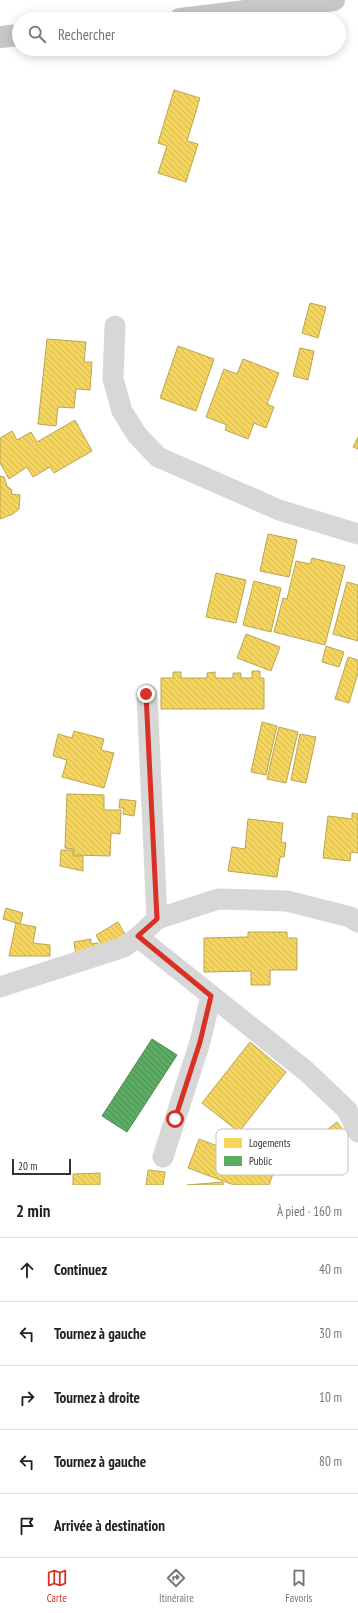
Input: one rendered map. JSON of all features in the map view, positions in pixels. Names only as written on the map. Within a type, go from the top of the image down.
[{"type":"highway","points":[[237,12],[334,0]]},
{"type":"highway","points":[[0,37],[12,36]]},
{"type":"street","points":[[115,326],[113,379],[122,411],[137,435],[158,457],[279,510],[358,534]]},
{"type":"street","points":[[146,694],[157,919]]},
{"type":"street","points":[[0,987],[124,947],[157,919],[218,899],[287,901],[350,917],[358,922]]},
{"type":"street","points":[[138,936],[306,1071],[347,1110],[358,1132]]},
{"type":"street","points":[[162,1157],[200,1042],[211,996]]},
{"type":"building: Logements","points":[[174,90],[200,98],[187,141],[198,144],[186,182],[158,173],[167,146],[158,143]]},
{"type":"building: Logements","points":[[310,303],[326,307],[318,338],[302,333]]},
{"type":"building: Logements","points":[[47,339],[86,342],[84,362],[92,362],[90,390],[76,389],[74,408],[58,407],[56,426],[38,424]]},
{"type":"building: Logements","points":[[178,346],[214,359],[196,411],[160,398]]},
{"type":"building: Logements","points":[[300,348],[314,351],[308,380],[293,376]]},
{"type":"building: Logements","points":[[243,359],[279,373],[267,404],[274,407],[266,428],[254,423],[248,439],[225,430],[227,425],[206,417],[224,369],[237,374]]},
{"type":"building: Logements","points":[[75,420],[92,451],[54,473],[50,467],[33,477],[27,467],[9,479],[0,463],[0,438],[12,431],[17,440],[31,432],[37,442]]},
{"type":"building: Logements","points":[[358,437],[358,449],[353,447]]},
{"type":"building: Logements","points":[[0,476],[4,477],[7,486],[12,490],[11,494],[20,495],[19,509],[13,514],[0,519]]},
{"type":"building: Logements","points":[[268,534],[297,540],[289,577],[260,571]]},
{"type":"building: Logements","points":[[312,558],[345,566],[325,645],[274,632],[283,598],[287,599],[296,561],[310,564]]},
{"type":"building: Logements","points":[[216,573],[246,580],[236,623],[206,617]]},
{"type":"building: Logements","points":[[254,581],[281,588],[271,632],[243,625]]},
{"type":"building: Logements","points":[[347,582],[358,585],[358,641],[333,634]]},
{"type":"building: Logements","points":[[246,634],[280,647],[271,671],[237,658]]},
{"type":"building: Logements","points":[[326,646],[344,652],[339,667],[322,662]]},
{"type":"building: Logements","points":[[348,657],[358,660],[358,673],[349,703],[335,699]]},
{"type":"building: Logements","points":[[252,671],[260,671],[260,678],[264,678],[264,709],[161,709],[161,678],[173,678],[173,672],[181,672],[181,678],[207,678],[207,673],[215,672],[215,678],[233,678],[233,673],[241,673],[241,678],[252,678]]},
{"type":"building: Logements","points":[[262,722],[277,726],[266,775],[251,772]]},
{"type":"building: Logements","points":[[279,727],[298,732],[286,783],[267,779]]},
{"type":"building: Logements","points":[[74,731],[104,739],[101,750],[114,753],[104,788],[62,777],[67,760],[53,756],[58,734],[72,738]]},
{"type":"building: Logements","points":[[300,734],[316,737],[306,783],[291,780]]},
{"type":"building: Logements","points":[[67,794],[104,795],[104,810],[121,810],[120,834],[111,833],[110,856],[74,855],[74,849],[65,848]]},
{"type":"building: Logements","points":[[120,799],[136,801],[134,816],[123,814],[124,808],[119,808]]},
{"type":"building: Logements","points":[[352,813],[358,814],[358,853],[351,852],[350,861],[323,858],[328,816],[352,819]]},
{"type":"building: Logements","points":[[248,819],[283,823],[281,842],[286,843],[284,857],[280,857],[277,877],[228,871],[232,847],[245,849]]},
{"type":"building: Logements","points":[[61,850],[73,850],[73,856],[83,856],[83,871],[60,866]]},
{"type":"building: Logements","points":[[6,908],[23,913],[20,924],[3,919]]},
{"type":"building: Logements","points":[[118,922],[127,938],[102,946],[96,935]]},
{"type":"building: Logements","points":[[16,923],[36,927],[33,943],[50,945],[50,956],[9,956]]},
{"type":"building: Logements","points":[[248,932],[287,932],[287,938],[297,938],[297,970],[270,970],[270,985],[251,985],[251,971],[204,972],[204,938],[248,937]]},
{"type":"building: Logements","points":[[91,939],[91,944],[98,943],[99,950],[76,956],[74,942]]},
{"type":"building: Logements","points":[[250,1042],[286,1072],[241,1129],[235,1129],[202,1103]]},
{"type":"building: Logements","points":[[337,1122],[342,1129],[328,1129]]},
{"type":"building: Logements","points":[[199,1139],[216,1145],[216,1175],[273,1175],[269,1185],[234,1185],[188,1168]]},
{"type":"building: Logements","points":[[148,1170],[165,1172],[163,1185],[146,1185]]},
{"type":"building: Logements","points":[[100,1173],[100,1185],[73,1185],[73,1174]]},
{"type":"building: Logements","points":[[223,1182],[223,1185],[187,1185]]},
{"type":"building: Public","points":[[152,1039],[177,1055],[127,1132],[102,1116]]},
{"type":"route","points":[[146,694],[157,919],[138,936],[211,996],[200,1042],[175,1119]]}]
